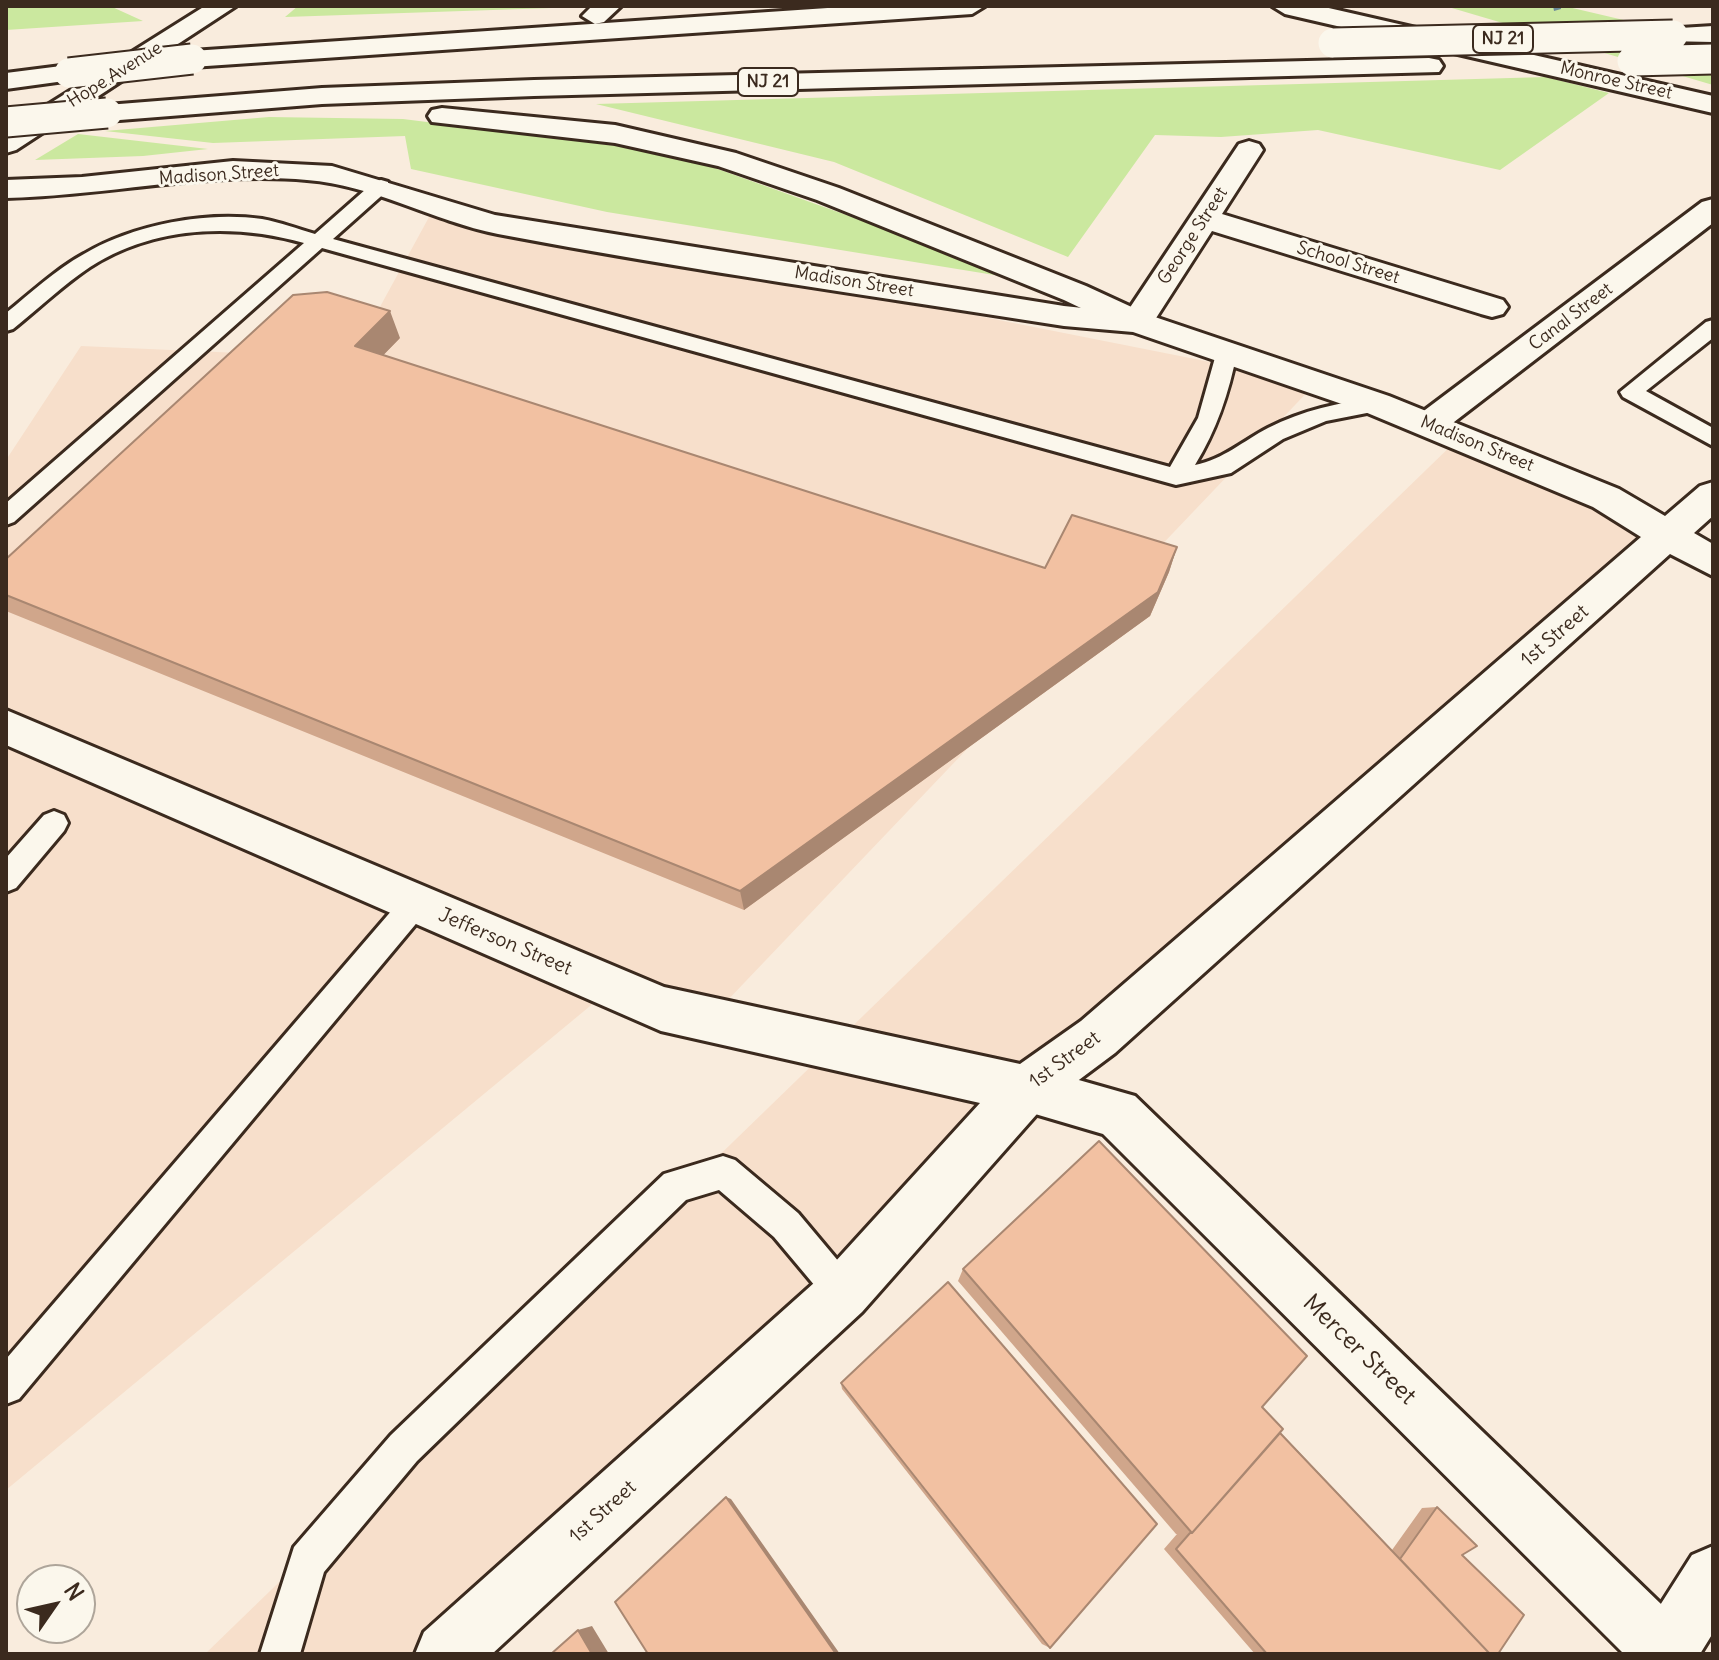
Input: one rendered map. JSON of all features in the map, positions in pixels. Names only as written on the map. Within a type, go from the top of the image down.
[{"type":"main road","name":"Hope Avenue","points":[[6,144],[223,6]]},
{"type":"main road","points":[[6,81],[192,59],[972,6]]},
{"type":"main road","name":"Monroe Street","points":[[1285,6],[1346,23],[1642,86],[1713,105]]},
{"type":"main road","name":"NJ 21","points":[[6,92],[162,78],[1346,23],[1713,34]]},
{"type":"main road","name":"NJ 21","points":[[6,122],[322,96],[504,89],[1713,59]]},
{"type":"main road","points":[[107,113],[431,115],[559,126],[672,145],[726,159],[828,194],[1075,293],[1137,322]]},
{"type":"main road","name":"George Street","points":[[1137,322],[1249,150]]},
{"type":"main road","name":"Madison Street","points":[[6,189],[278,169],[345,176],[490,223],[1064,316],[1137,322],[1429,424],[1606,498],[1713,562]]},
{"type":"main road","name":"Canal Street","points":[[1429,424],[1713,208]]},
{"type":"main road","name":"School Street","points":[[1205,219],[1492,307]]},
{"type":"main road","name":"1st Street","points":[[446,1654],[843,1293],[1026,1089],[1098,1037],[1713,495]]},
{"type":"main road","name":"Jefferson Street","points":[[6,727],[661,1009],[1026,1089]]},
{"type":"main road","name":"Mercer Street","points":[[1026,1089],[1117,1113],[1666,1653]]},
{"type":"main road","points":[[1666,1653],[1713,1576]]},
{"type":"lane","points":[[6,516],[381,186]]},
{"type":"lane","points":[[6,324],[91,257],[154,232],[215,224],[261,225],[1176,477],[1223,467],[1275,434],[1321,414],[1377,404]]},
{"type":"lane","points":[[1713,327],[1631,392],[1713,438]]},
{"type":"lane","points":[[1176,477],[1199,441],[1217,402],[1226,352]]},
{"type":"lane","points":[[6,879],[54,823]]},
{"type":"lane","points":[[6,1386],[415,904]]},
{"type":"lane","points":[[280,1654],[308,1561],[404,1448],[676,1186],[723,1172],[786,1225],[843,1293]]},
{"type":"shaded area","points":[[434,208],[1316,383],[704,1025],[607,992],[6,1490],[6,460],[81,346],[352,358]]},
{"type":"shaded area","points":[[1460,437],[1678,536],[451,1654],[205,1654]]},
{"type":"green space","points":[[6,6],[110,6],[143,21],[6,30]]},
{"type":"green space","points":[[298,6],[547,6],[552,8],[285,17]]},
{"type":"green space","points":[[1445,6],[1564,6],[1713,41],[1713,85]]},
{"type":"green space","points":[[1546,77],[1609,93],[1500,170],[1318,130],[1221,137],[1155,135],[1068,257],[834,162],[596,104]]},
{"type":"green space","points":[[269,117],[403,119],[673,153],[1031,281],[607,212],[411,169],[405,136],[213,143],[105,131]]},
{"type":"green space","points":[[78,134],[208,149],[143,156],[35,160]]},
{"type":"building","points":[[327,292],[390,311],[355,346],[1045,568],[1072,515],[1177,547],[1158,592],[740,891],[6,595],[6,559],[293,295]]},
{"type":"building","points":[[1099,1141],[1307,1356],[1262,1407],[1283,1429],[1192,1533],[963,1269]]},
{"type":"building","points":[[948,1282],[1157,1524],[1050,1648],[841,1383]]},
{"type":"building","points":[[1280,1433],[1490,1654],[1267,1654],[1176,1549]]},
{"type":"building","points":[[726,1497],[836,1654],[648,1654],[615,1602]]},
{"type":"building","points":[[1437,1507],[1477,1546],[1462,1555],[1524,1615],[1498,1654],[1490,1654],[1400,1559]]},
{"type":"building","points":[[578,1630],[592,1654],[551,1654]]}]
